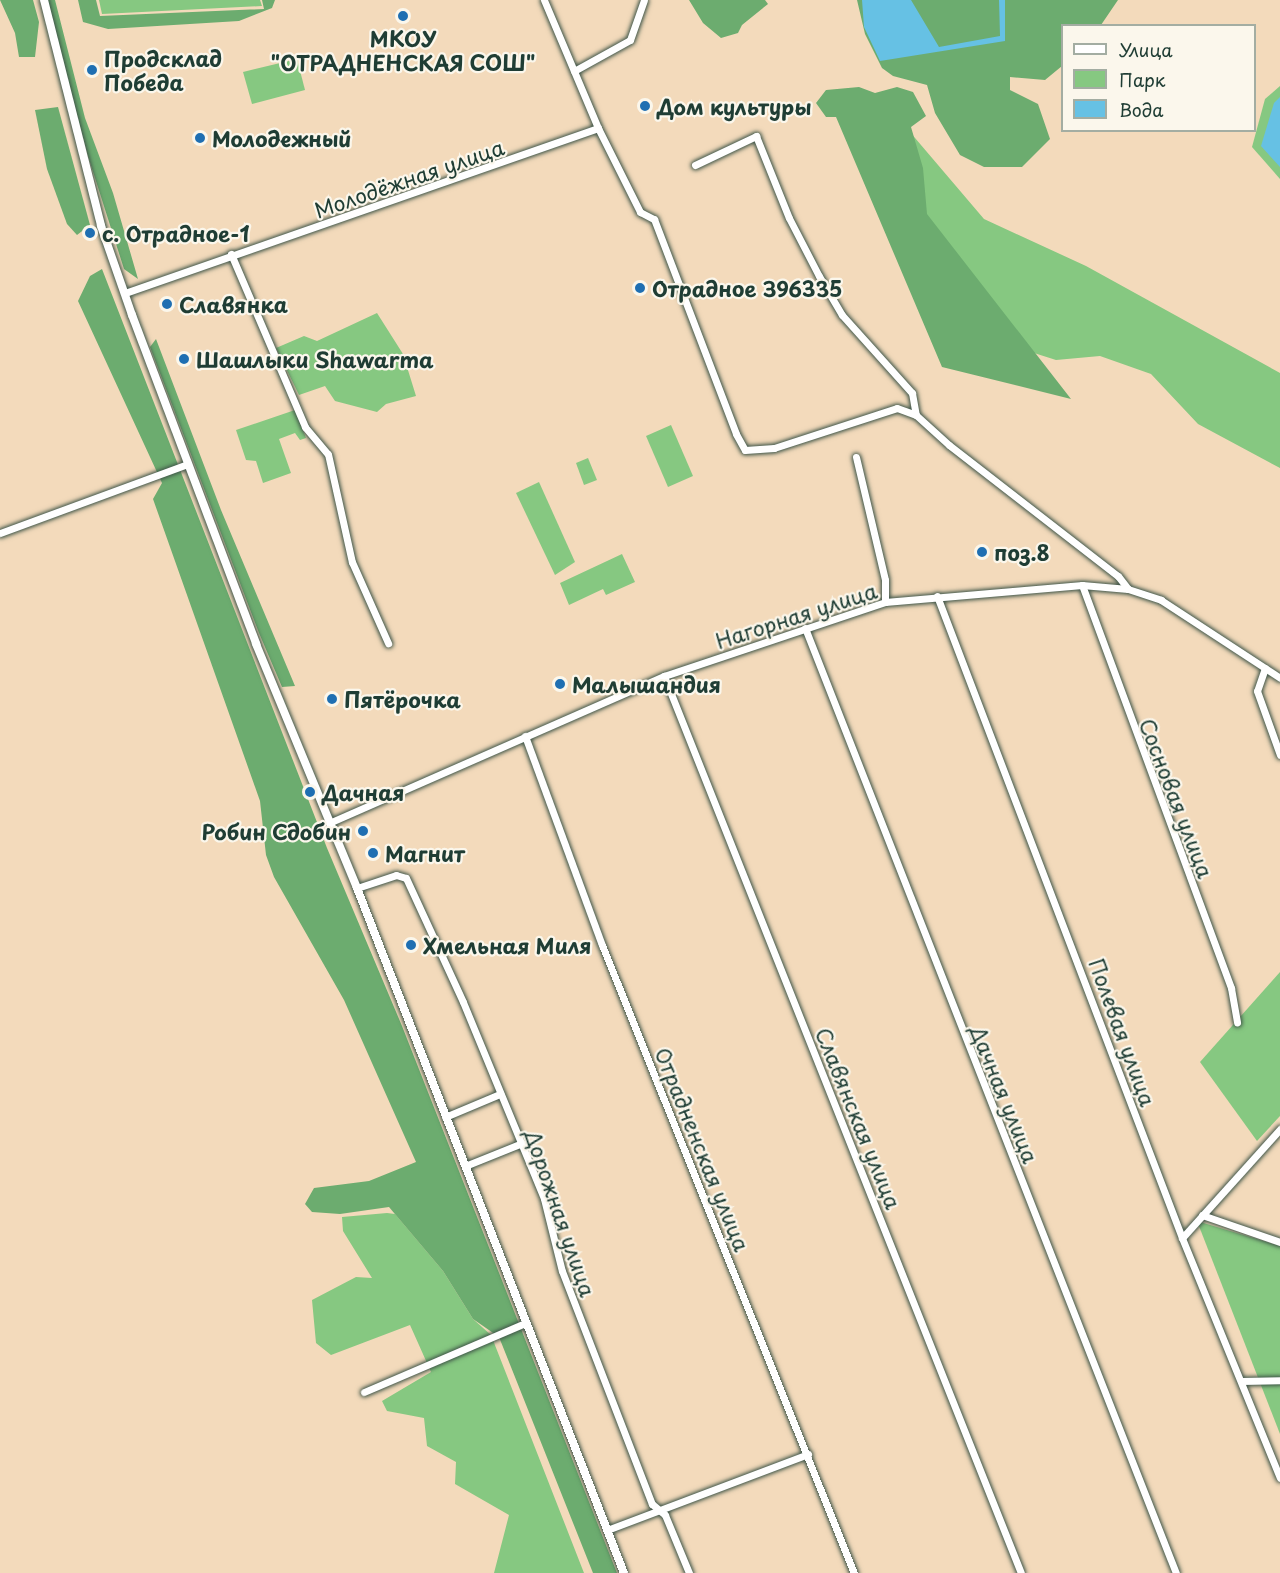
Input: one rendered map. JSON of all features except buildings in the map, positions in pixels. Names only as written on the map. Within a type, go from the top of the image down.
[{"type":"street","points":[[44,0],[101,226],[188,464],[329,823],[357,888],[624,1573]]},
{"type":"street","points":[[544,0],[598,129],[640,212],[654,219],[736,434],[745,450],[774,448],[881,410],[897,408],[916,415],[949,445],[1118,576],[1128,589]]},
{"type":"street","points":[[574,71],[630,40],[644,0]]},
{"type":"street","name":"Молодёжная улица","points":[[125,293],[231,254],[317,228],[598,129]]},
{"type":"street","points":[[695,165],[756,136],[789,218],[842,315],[912,393],[916,415]]},
{"type":"street","points":[[231,254],[305,427],[328,454],[351,562],[388,643]]},
{"type":"street","points":[[856,457],[885,580],[885,602]]},
{"type":"street","points":[[0,533],[188,464]]},
{"type":"street","name":"Нагорная улица","points":[[329,823],[664,676],[885,602],[1082,585],[1128,589],[1161,600],[1280,678]]},
{"type":"street","name":"Сосновая улица","points":[[1082,585],[1231,987],[1237,1022]]},
{"type":"street","name":"Полевая улица","points":[[937,596],[1182,1238],[1280,1478]]},
{"type":"street","name":"Дачная улица","points":[[805,628],[1176,1573]]},
{"type":"street","points":[[1265,668],[1257,691],[1280,756]]},
{"type":"street","name":"Славянская улица","points":[[664,676],[1021,1573]]},
{"type":"street","name":"Отрадненская улица","points":[[525,736],[602,945],[854,1573]]},
{"type":"street","name":"Дорожная улица","points":[[357,888],[396,874],[406,878],[522,1143],[544,1199],[562,1271],[652,1504],[659,1509],[689,1573]]},
{"type":"street","points":[[445,1117],[500,1094]]},
{"type":"street","points":[[1182,1238],[1280,1129]]},
{"type":"street","points":[[465,1166],[522,1143]]},
{"type":"street","points":[[1202,1215],[1280,1242]]},
{"type":"street","points":[[364,1392],[525,1323]]},
{"type":"street","points":[[1241,1381],[1280,1380]]},
{"type":"street","points":[[607,1530],[808,1455]]},
{"type":"green space","points":[[0,0],[33,0],[39,22],[35,57],[19,57],[15,33]]},
{"type":"green space","points":[[46,0],[55,0],[85,118],[113,193],[138,279],[124,269],[88,156]]},
{"type":"green space","points":[[78,0],[96,0],[100,16],[264,9],[262,0],[275,0],[272,8],[239,21],[108,29],[83,22]]},
{"type":"green space","points":[[99,0],[260,0],[262,6],[102,14]]},
{"type":"green space","points":[[689,0],[765,0],[768,4],[742,25],[738,33],[721,38],[703,23]]},
{"type":"green space","points":[[857,0],[1118,0],[1102,24],[1061,24],[1061,67],[1045,80],[1010,77],[1010,90],[1038,104],[1050,139],[1022,167],[984,167],[960,155],[935,113],[927,85],[893,76],[882,68],[865,34]]},
{"type":"green space","points":[[297,59],[305,90],[252,104],[243,72]]},
{"type":"green space","points":[[1280,86],[1280,179],[1252,147],[1265,99]]},
{"type":"green space","points":[[859,87],[875,93],[897,87],[913,92],[926,116],[911,127],[923,168],[927,214],[1071,399],[942,367],[836,117],[826,117],[816,103],[826,90]]},
{"type":"green space","points":[[58,107],[90,225],[77,235],[67,224],[47,169],[35,110]]},
{"type":"green space","points":[[898,118],[984,219],[1086,266],[1280,373],[1280,468],[1198,424],[1151,374],[1100,356],[1056,360],[980,336],[949,309]]},
{"type":"green space","points":[[102,269],[327,848],[402,1026],[617,1573],[593,1573],[499,1337],[473,1319],[443,1271],[389,1207],[340,1214],[312,1212],[305,1204],[314,1188],[369,1181],[416,1162],[344,1000],[274,877],[266,855],[260,801],[153,499],[162,483],[78,301],[90,276]]},
{"type":"green space","points":[[377,313],[403,354],[416,396],[386,404],[377,412],[335,401],[325,386],[299,395],[276,348],[304,336],[317,341]]},
{"type":"green space","points":[[156,339],[221,510],[295,686],[282,687],[259,633],[150,347]]},
{"type":"green space","points":[[295,410],[306,438],[300,440],[295,433],[279,439],[291,473],[263,483],[256,461],[246,460],[236,430]]},
{"type":"green space","points":[[671,425],[693,476],[668,487],[646,436]]},
{"type":"green space","points":[[588,458],[597,480],[584,485],[576,463]]},
{"type":"green space","points":[[539,482],[575,562],[555,575],[516,493]]},
{"type":"green space","points":[[622,554],[635,582],[606,595],[603,589],[569,605],[560,583]]},
{"type":"green space","points":[[1280,972],[1280,1116],[1257,1141],[1200,1062]]},
{"type":"green space","points":[[395,1214],[443,1271],[473,1319],[491,1335],[584,1573],[494,1573],[509,1515],[455,1484],[456,1462],[427,1446],[424,1418],[387,1411],[382,1401],[431,1372],[410,1325],[331,1355],[316,1343],[312,1300],[356,1277],[372,1278],[343,1231],[342,1217]]},
{"type":"green space","points":[[1197,1221],[1280,1246],[1280,1434]]},
{"type":"water","points":[[862,0],[911,0],[939,47],[1000,36],[999,0],[1005,0],[1005,41],[880,61],[864,27]]},
{"type":"water","points":[[1280,97],[1280,167],[1261,146],[1274,103]]},
{"type":"place","name":"МКОУ \"ОТРАДНЕНСКАЯ СОШ\"","points":[[403,16]]},
{"type":"place","name":"Продсклад Победа","points":[[92,70]]},
{"type":"place","name":"Дом культуры","points":[[645,106]]},
{"type":"place","name":"Молодежный","points":[[200,138]]},
{"type":"place","name":"с. Отрадное-1","points":[[90,233]]},
{"type":"place","name":"Отрадное 396335","points":[[640,288]]},
{"type":"place","name":"Славянка","points":[[167,304]]},
{"type":"place","name":"Шашлыки Shawarma","points":[[184,359]]},
{"type":"place","name":"поз.8","points":[[982,552]]},
{"type":"place","name":"Малышандия","points":[[560,684]]},
{"type":"place","name":"Пятёрочка","points":[[332,699]]},
{"type":"place","name":"Дачная","points":[[310,792]]},
{"type":"place","name":"Робин Сдобин","points":[[363,831]]},
{"type":"place","name":"Магнит","points":[[373,853]]},
{"type":"place","name":"Хмельная Миля","points":[[411,945]]}]
